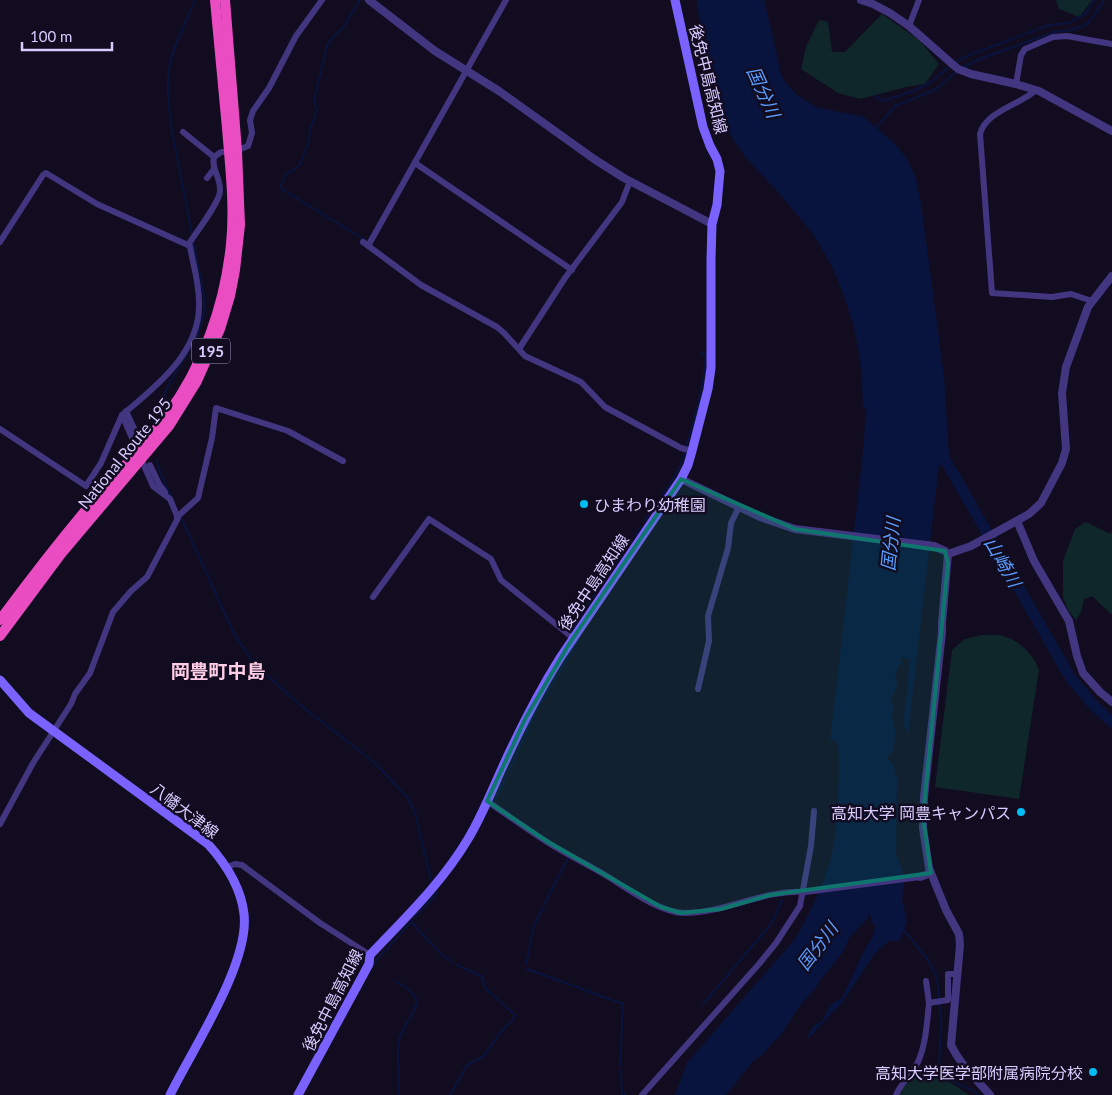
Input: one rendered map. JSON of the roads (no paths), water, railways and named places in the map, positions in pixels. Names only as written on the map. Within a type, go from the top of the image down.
[{"type":"highway","name":"National Route 195","points":[[0,636],[61,554],[170,426],[197,381],[217,337],[228,304],[236,270],[240,225],[215,0]]},
{"type":"highway","name":"National Route 195","points":[[225,0],[233,152]]},
{"type":"highway","name":"National Route 195","points":[[0,620],[62,538],[143,459]]},
{"type":"main road","name":"後免中島高知線","points":[[298,1095],[369,964],[370,956],[430,892],[471,834],[524,719],[544,684],[681,479],[688,465],[708,388],[711,368],[712,224],[718,205],[719,164],[703,127],[675,0]]},
{"type":"main road","name":"八幡大津線","points":[[0,680],[29,713],[208,844],[227,868],[240,895],[244,915],[240,952],[220,999],[170,1095]]},
{"type":"street","points":[[214,157],[221,152],[233,152],[248,146],[252,133],[250,120],[253,111],[269,88],[296,36],[322,0]]},
{"type":"street","points":[[369,0],[409,32],[465,71],[499,91],[594,159],[630,181],[712,224]]},
{"type":"street","points":[[506,0],[415,163],[366,244],[421,285],[497,327],[526,356],[581,382],[605,407],[681,448],[692,451]]},
{"type":"street","points":[[861,0],[873,4],[909,26],[956,67],[1036,90],[1112,131]]},
{"type":"street","points":[[909,26],[919,0]]},
{"type":"street","points":[[1016,84],[1021,55],[1025,49],[1054,37],[1067,36],[1112,44]]},
{"type":"street","points":[[1036,90],[993,117],[982,128],[980,134],[992,293],[1052,297],[1071,294],[1092,301]]},
{"type":"street","points":[[183,132],[214,157]]},
{"type":"street","points":[[0,429],[86,486],[101,463],[124,413],[170,373],[192,335],[199,315],[199,295],[191,240],[220,195],[220,179],[214,169],[214,157]]},
{"type":"street","points":[[415,163],[572,270]]},
{"type":"street","points":[[207,178],[214,169]]},
{"type":"street","points":[[0,242],[42,175],[46,173],[97,204],[191,240]]},
{"type":"street","points":[[519,349],[565,278],[622,202],[630,181]]},
{"type":"street","points":[[948,554],[984,539],[1017,521],[1042,503],[1062,463],[1066,449],[1062,393],[1066,367],[1085,314],[1092,301],[1112,276]]},
{"type":"street","points":[[0,824],[33,763],[71,704],[74,694],[90,673],[113,612],[150,571],[179,515],[198,498],[212,438],[216,408],[288,431],[343,461]]},
{"type":"street","points":[[124,413],[153,486],[170,500],[179,515]]},
{"type":"street","points":[[124,413],[138,437]]},
{"type":"street","points":[[681,479],[760,517],[795,529],[926,545],[940,548],[948,554]]},
{"type":"street","points":[[698,689],[709,641],[708,616],[728,548],[731,523],[739,507]]},
{"type":"street","points":[[373,597],[429,519],[491,559],[501,580],[573,638]]},
{"type":"street","points":[[1017,521],[1034,561],[1069,621],[1077,656],[1083,672],[1095,688],[1112,702]]},
{"type":"street","points":[[948,554],[923,817],[925,848],[931,873],[958,934],[960,945],[951,1045],[956,1057],[990,1095]]},
{"type":"street","points":[[487,802],[548,842],[661,908],[687,913],[726,908],[764,896],[920,877],[931,873]]},
{"type":"street","points":[[642,1095],[776,943],[800,906],[814,811]]},
{"type":"street","points":[[227,868],[235,864],[242,865],[370,956]]},
{"type":"street","points":[[932,1002],[948,1000],[948,974],[956,974]]},
{"type":"street","points":[[896,1095],[922,1052],[932,1002],[926,981]]},
{"type":"water","name":"国分川","points":[[697,0],[764,0],[780,72],[785,82],[797,95],[816,107],[864,117],[896,145],[907,159],[916,178],[922,210],[944,376],[949,455],[943,465],[939,465],[908,734],[903,723],[909,660],[902,657],[900,660],[903,664],[898,666],[895,679],[898,684],[894,696],[891,698],[896,734],[893,751],[888,759],[893,764],[897,778],[896,854],[903,872],[902,899],[907,921],[900,941],[889,941],[875,953],[844,1000],[809,1038],[808,1035],[814,1026],[823,1020],[827,1010],[833,1003],[842,998],[874,934],[875,926],[872,923],[870,914],[867,914],[867,919],[849,938],[843,952],[802,1003],[782,1033],[762,1055],[754,1060],[726,1095],[675,1095],[687,1063],[795,939],[819,892],[832,855],[837,819],[839,768],[838,744],[834,740],[830,741],[863,452],[866,410],[863,405],[861,366],[857,343],[849,310],[837,277],[812,233],[749,161],[729,131],[724,120],[698,12]]},
{"type":"waterway","points":[[171,123],[168,89],[169,69],[177,43],[195,0]]},
{"type":"waterway","points":[[360,0],[343,28],[331,39],[327,46],[314,100],[317,110],[310,130],[309,140],[300,165],[285,175],[280,188],[365,240]]},
{"type":"waterway","points":[[954,63],[967,56],[1049,25],[1069,23],[1086,13],[1094,0]]},
{"type":"waterway","points":[[962,68],[980,59],[1054,32],[1084,26],[1091,20],[1104,0]]},
{"type":"waterway","points":[[875,96],[883,101],[913,91],[931,82],[950,66]]},
{"type":"waterway","points":[[876,128],[895,106],[935,90],[956,72]]},
{"type":"waterway","points":[[171,126],[192,234]]},
{"type":"waterway","points":[[157,411],[169,384],[197,337],[205,310],[204,295],[193,241]]},
{"type":"waterway","points":[[686,446],[703,378],[706,355],[701,353]]},
{"type":"waterway","name":"山崎川","points":[[939,449],[1070,677],[1094,706],[1112,722]]},
{"type":"waterway","points":[[644,521],[673,479],[685,452]]},
{"type":"waterway","points":[[157,459],[158,467],[171,497]]},
{"type":"waterway","points":[[181,517],[234,634],[253,662],[294,700],[375,763],[408,798],[415,813],[431,880]]},
{"type":"waterway","points":[[635,536],[641,526]]},
{"type":"waterway","points":[[585,609],[632,540]]},
{"type":"waterway","points":[[571,632],[582,614]]},
{"type":"waterway","points":[[494,803],[537,709],[579,639]]},
{"type":"waterway","points":[[545,903],[569,856]]},
{"type":"waterway","points":[[414,918],[437,893]]},
{"type":"waterway","points":[[703,1004],[772,923],[782,900]]},
{"type":"waterway","points":[[526,965],[534,925],[544,906]]},
{"type":"waterway","points":[[372,965],[412,921]]},
{"type":"waterway","points":[[411,922],[440,953],[452,962]]},
{"type":"waterway","points":[[903,929],[928,960],[937,977],[941,1021],[939,1070],[946,1079],[968,1088],[978,1095]]},
{"type":"waterway","points":[[457,965],[483,977],[484,987],[515,1015],[512,1021]]},
{"type":"waterway","points":[[527,969],[623,1004],[620,1066]]},
{"type":"waterway","points":[[394,980],[411,991],[417,1001],[399,1040],[398,1095]]},
{"type":"waterway","points":[[450,1095],[467,1065],[484,1056],[510,1022]]},
{"type":"waterway","points":[[621,1071],[622,1095]]},
{"type":"place","name":"ひまわり幼稚園","points":[[584,504]]},
{"type":"place","name":"高知大学 岡豊キャンパス","points":[[1021,812]]},
{"type":"place","name":"高知大学医学部附属病院分校","points":[[1093,1072]]},
{"type":"district","name":"岡豊町中島","points":[[218,670]]}]
